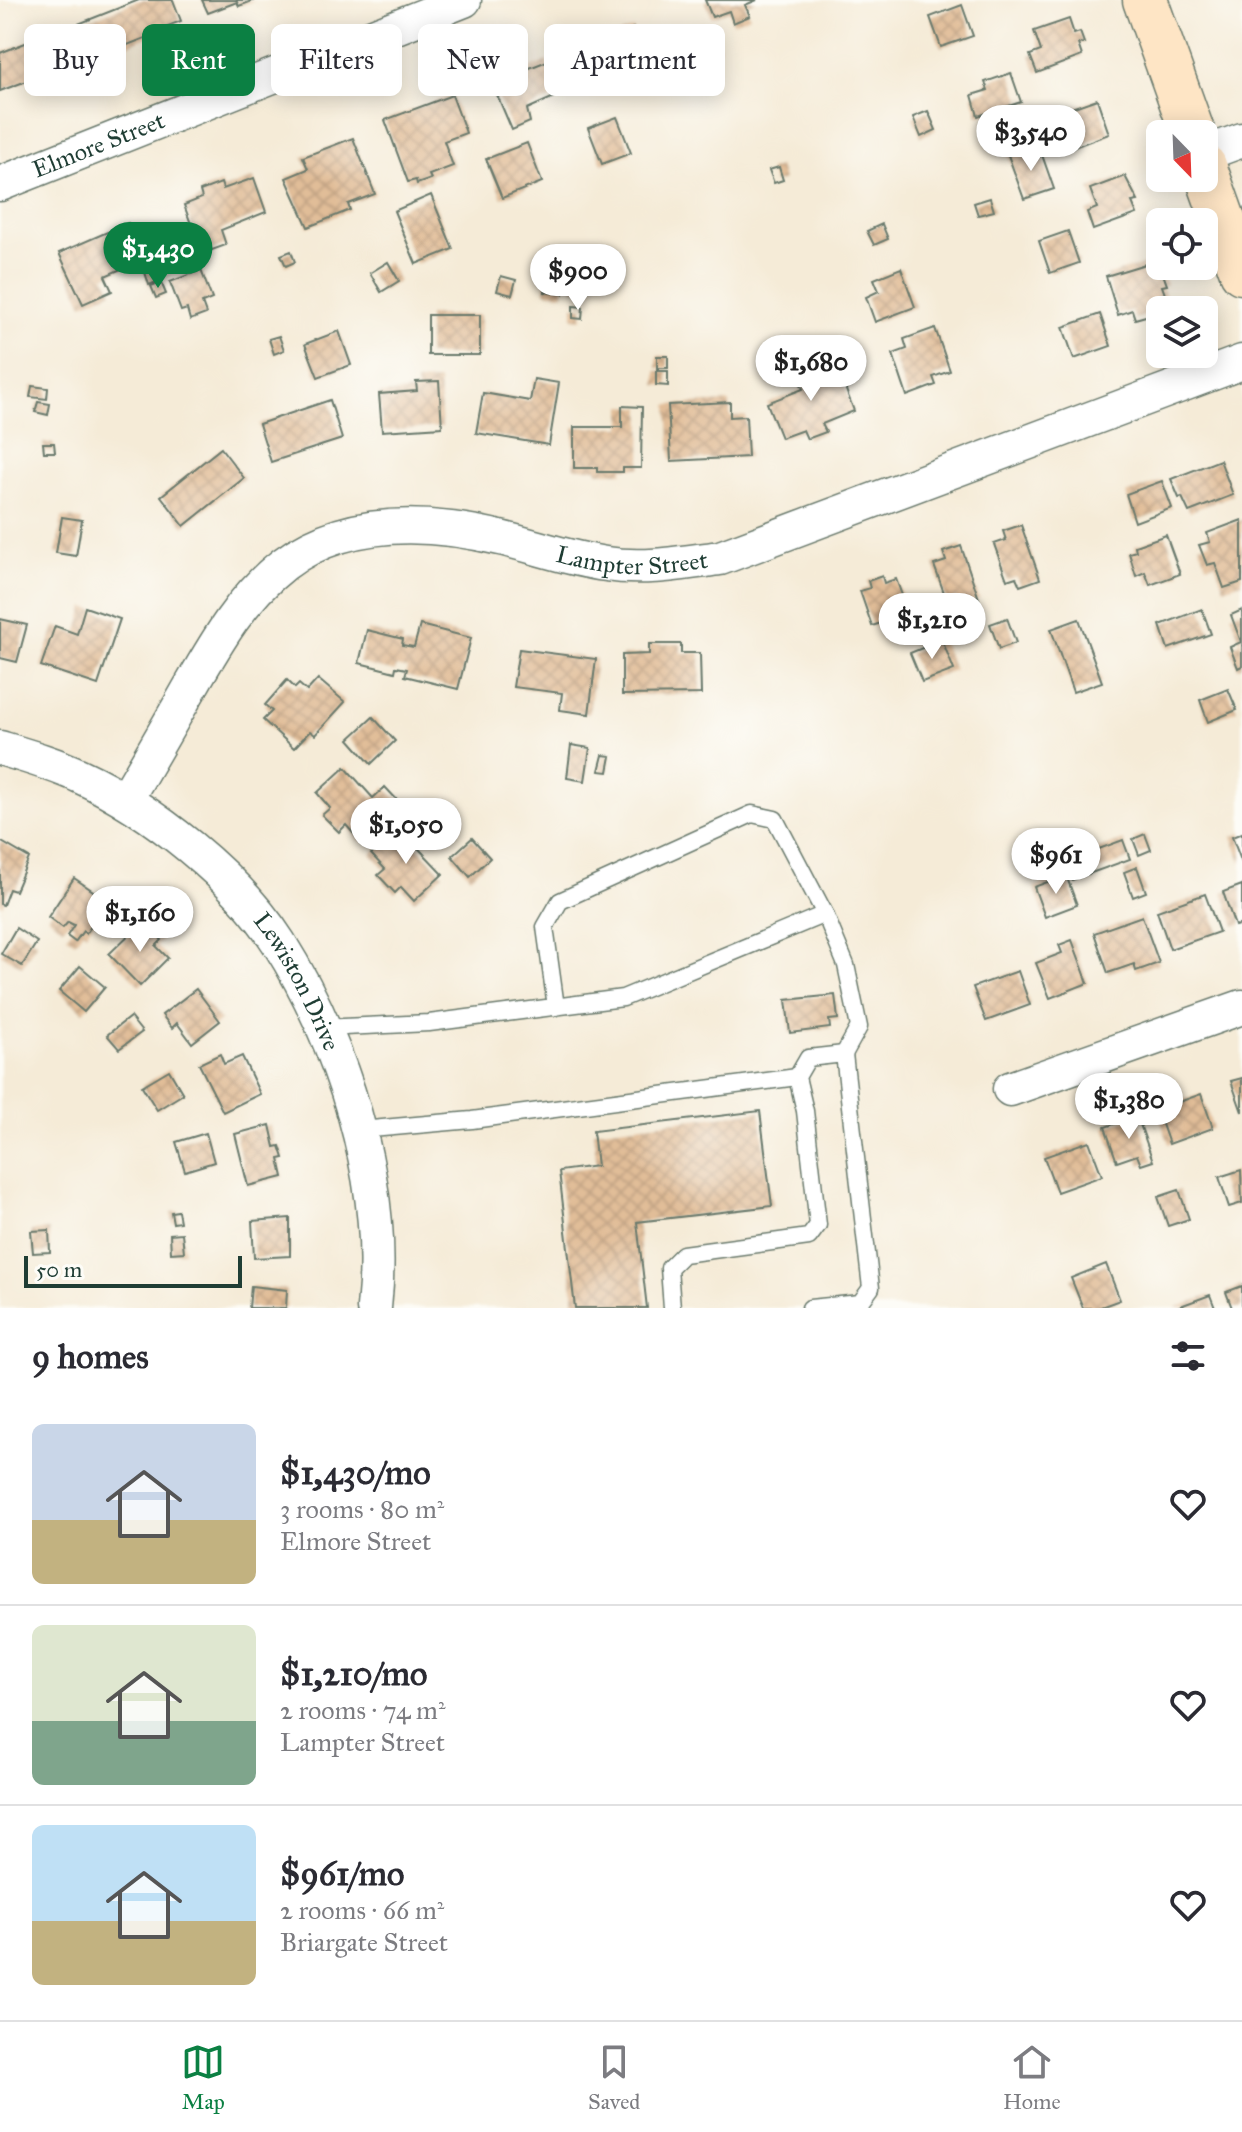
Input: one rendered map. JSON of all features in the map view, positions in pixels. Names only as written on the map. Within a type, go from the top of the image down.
[{"type":"street","name":"Elmore Street","points":[[0,184],[464,0]]},
{"type":"street","points":[[1145,0],[1188,120]]},
{"type":"street","points":[[1218,149],[1242,140]]},
{"type":"street","points":[[1213,192],[1242,272]]},
{"type":"street","name":"Lampter Street","points":[[125,800],[219,638],[241,607],[281,566],[319,544],[362,530],[412,525],[486,535],[606,565],[658,567],[720,558],[1242,362]]},
{"type":"street","name":"Lewiston Drive","points":[[0,748],[80,776],[125,800],[174,834],[237,891],[277,940],[308,993],[341,1072],[360,1130],[372,1195],[377,1278],[374,1308]]},
{"type":"street","points":[[1010,1089],[1242,1007]]},
{"type":"lane","points":[[556,1007],[545,927],[560,901],[752,814],[775,819],[825,914],[846,965],[859,1027],[844,1054],[871,1288],[860,1303],[810,1308]]},
{"type":"lane","points":[[322,1028],[429,1023],[623,998],[825,914]]},
{"type":"lane","points":[[672,1308],[669,1268],[683,1254],[809,1237],[818,1225],[805,1111],[797,1077],[808,1058],[844,1054]]},
{"type":"lane","points":[[360,1130],[472,1120],[797,1077]]},
{"type":"building","points":[[139,0],[173,0],[181,21],[142,24],[142,39],[126,46],[126,24],[78,24]]},
{"type":"building","points":[[202,0],[255,0],[239,6],[237,2],[208,13]]},
{"type":"building","points":[[705,0],[757,0],[745,5],[750,16],[733,23],[729,11],[712,17]]},
{"type":"building","points":[[962,5],[973,36],[941,47],[930,17]]},
{"type":"building","points":[[1069,19],[1074,34],[1080,32],[1084,43],[1078,44],[1082,56],[1037,73],[1030,55],[1041,51],[1034,31]]},
{"type":"building","points":[[24,44],[24,82],[0,91],[0,53]]},
{"type":"building","points":[[544,62],[544,96],[556,96],[527,109],[530,122],[512,130],[498,96],[528,96],[528,69]]},
{"type":"building","points":[[1011,73],[1021,102],[978,116],[972,95],[988,90],[985,82]]},
{"type":"building","points":[[452,96],[466,133],[444,141],[453,166],[429,175],[431,179],[417,184],[416,180],[408,182],[385,120]]},
{"type":"building","points":[[1097,99],[1109,134],[1061,152],[1054,131],[1060,129],[1054,114]]},
{"type":"building","points":[[928,111],[936,130],[921,137],[913,117]]},
{"type":"building","points":[[617,117],[631,153],[602,164],[588,128]]},
{"type":"building","points":[[353,138],[375,194],[348,204],[350,210],[308,227],[286,178],[308,169],[303,157]]},
{"type":"building","points":[[527,143],[542,182],[502,198],[486,159]]},
{"type":"building","points":[[1034,146],[1038,157],[1042,155],[1054,189],[1024,199],[1008,155]]},
{"type":"building","points":[[779,167],[783,180],[774,183],[769,170]]},
{"type":"building","points":[[1125,176],[1138,201],[1132,202],[1137,214],[1093,230],[1087,212],[1097,208],[1090,189]]},
{"type":"building","points":[[254,178],[266,212],[221,230],[226,245],[165,267],[157,246],[194,232],[184,205],[202,198],[200,191],[221,183],[223,189]]},
{"type":"building","points":[[431,195],[453,249],[416,264],[394,211]]},
{"type":"building","points":[[990,198],[994,211],[978,215],[974,203]]},
{"type":"building","points":[[128,223],[144,259],[105,276],[112,291],[83,304],[59,253]]},
{"type":"building","points":[[882,224],[888,239],[874,245],[867,231]]},
{"type":"building","points":[[1068,231],[1079,263],[1050,273],[1039,241]]},
{"type":"building","points":[[291,251],[295,262],[286,266],[281,255]]},
{"type":"building","points":[[388,262],[399,281],[381,292],[370,273]]},
{"type":"building","points":[[1146,264],[1146,280],[1165,280],[1167,285],[1162,286],[1166,296],[1146,296],[1146,316],[1135,319],[1132,310],[1118,315],[1106,276]]},
{"type":"building","points":[[156,265],[162,280],[149,285],[144,269]]},
{"type":"building","points":[[901,268],[915,307],[875,322],[866,297],[879,291],[874,279]]},
{"type":"building","points":[[201,270],[212,299],[202,303],[206,314],[190,320],[187,309],[181,311],[170,282]]},
{"type":"building","points":[[574,272],[593,273],[592,289],[574,289]]},
{"type":"building","points":[[547,273],[565,275],[563,294],[545,292]]},
{"type":"building","points":[[501,276],[516,280],[512,295],[497,291]]},
{"type":"building","points":[[161,282],[166,294],[156,298],[151,286]]},
{"type":"building","points":[[573,306],[583,307],[582,319],[573,318]]},
{"type":"building","points":[[1100,314],[1111,346],[1074,359],[1063,327]]},
{"type":"building","points":[[428,315],[480,315],[480,355],[428,355]]},
{"type":"building","points":[[935,328],[950,371],[933,377],[936,385],[907,396],[893,354],[907,349],[904,339]]},
{"type":"building","points":[[339,331],[351,365],[318,377],[305,344]]},
{"type":"building","points":[[279,336],[284,350],[274,354],[269,339]]},
{"type":"building","points":[[657,356],[668,356],[668,368],[657,368]]},
{"type":"building","points":[[820,358],[830,381],[841,377],[854,411],[822,424],[826,432],[807,439],[803,430],[781,438],[767,403],[803,389],[795,369]]},
{"type":"building","points":[[656,371],[668,371],[668,386],[656,385]]},
{"type":"building","points":[[534,379],[559,383],[549,445],[476,433],[483,393],[530,401]]},
{"type":"building","points":[[439,381],[442,427],[382,431],[379,394],[417,391],[416,382]]},
{"type":"building","points":[[32,386],[48,388],[47,399],[30,397]]},
{"type":"building","points":[[330,400],[342,439],[271,462],[259,424]]},
{"type":"building","points":[[38,402],[50,404],[48,415],[35,412]]},
{"type":"building","points":[[730,402],[730,417],[746,416],[748,457],[671,461],[668,405]]},
{"type":"building","points":[[622,406],[642,407],[641,468],[597,472],[597,468],[574,468],[574,427],[622,427]]},
{"type":"building","points":[[43,443],[54,443],[55,452],[44,452]]},
{"type":"building","points":[[221,448],[244,478],[184,526],[161,496]]},
{"type":"building","points":[[1220,460],[1233,495],[1189,512],[1171,479]]},
{"type":"building","points":[[1162,481],[1172,508],[1135,522],[1126,494]]},
{"type":"building","points":[[62,517],[82,520],[76,556],[56,553]]},
{"type":"building","points":[[1242,520],[1242,582],[1224,588],[1215,563],[1207,565],[1199,545],[1210,542],[1207,533]]},
{"type":"building","points":[[1021,525],[1040,579],[1020,586],[1016,577],[1007,580],[994,544],[1006,540],[1003,531]]},
{"type":"building","points":[[1166,535],[1180,574],[1150,585],[1145,572],[1136,576],[1129,553],[1136,551],[1135,546]]},
{"type":"building","points":[[961,546],[979,599],[959,606],[956,598],[947,601],[934,565],[946,561],[943,552]]},
{"type":"building","points":[[882,576],[884,583],[896,579],[912,623],[885,633],[881,623],[872,626],[860,591],[870,588],[868,581]]},
{"type":"building","points":[[85,607],[120,619],[98,685],[41,666],[55,626],[77,634]]},
{"type":"building","points":[[1202,609],[1211,634],[1168,649],[1160,625]]},
{"type":"building","points":[[1242,610],[1242,666],[1238,668],[1230,647],[1241,642],[1231,615]]},
{"type":"building","points":[[1007,618],[1016,643],[999,649],[990,624]]},
{"type":"building","points":[[0,619],[27,625],[17,662],[0,658]]},
{"type":"building","points":[[1079,619],[1102,682],[1073,692],[1051,629]]},
{"type":"building","points":[[420,625],[471,638],[458,689],[405,676],[407,669],[396,667],[395,672],[359,663],[367,630],[403,639],[402,645],[414,647]]},
{"type":"building","points":[[942,640],[954,670],[922,682],[910,653]]},
{"type":"building","points":[[649,644],[681,644],[681,653],[700,653],[701,694],[622,695],[622,655],[649,654]]},
{"type":"building","points":[[519,649],[596,659],[589,714],[560,710],[562,693],[513,687]]},
{"type":"building","points":[[318,679],[345,702],[315,735],[310,731],[294,748],[263,720],[272,711],[265,705],[287,680],[295,688],[299,684],[307,691]]},
{"type":"building","points":[[1228,689],[1237,710],[1208,722],[1200,700]]},
{"type":"building","points":[[373,717],[395,741],[371,764],[349,739]]},
{"type":"building","points":[[571,745],[590,748],[585,781],[567,778]]},
{"type":"building","points":[[603,755],[611,756],[608,772],[599,771]]},
{"type":"building","points":[[345,767],[373,798],[385,787],[400,803],[360,841],[346,825],[339,832],[322,815],[330,808],[317,793]]},
{"type":"building","points":[[399,828],[443,874],[414,901],[401,887],[395,893],[378,875],[385,869],[371,854]]},
{"type":"building","points":[[1242,833],[1242,863],[1232,837]]},
{"type":"building","points":[[1145,834],[1151,850],[1139,855],[1133,839]]},
{"type":"building","points":[[472,838],[490,858],[470,877],[452,856]]},
{"type":"building","points":[[1123,840],[1130,859],[1072,880],[1063,856],[1077,850],[1080,856]]},
{"type":"building","points":[[0,841],[29,858],[15,891],[9,889],[3,905],[0,904]]},
{"type":"building","points":[[1137,867],[1146,892],[1133,897],[1124,872]]},
{"type":"building","points":[[1066,875],[1077,905],[1045,917],[1034,887]]},
{"type":"building","points":[[74,878],[106,903],[86,934],[83,931],[75,942],[67,936],[74,925],[68,922],[63,928],[48,917]]},
{"type":"building","points":[[1242,885],[1242,924],[1235,926],[1223,892]]},
{"type":"building","points":[[1205,894],[1219,932],[1170,949],[1157,911]]},
{"type":"building","points":[[1142,916],[1159,963],[1136,971],[1134,964],[1108,973],[1094,933]]},
{"type":"building","points":[[146,923],[162,940],[156,946],[168,958],[140,986],[109,954],[137,927],[140,929]]},
{"type":"building","points":[[16,928],[37,942],[22,966],[1,954]]},
{"type":"building","points":[[1072,940],[1088,983],[1050,998],[1036,963],[1062,953],[1059,945]]},
{"type":"building","points":[[80,966],[105,987],[84,1012],[59,991]]},
{"type":"building","points":[[1018,971],[1030,1005],[986,1021],[973,987]]},
{"type":"building","points":[[196,989],[220,1021],[192,1043],[177,1023],[172,1028],[162,1015]]},
{"type":"building","points":[[835,995],[838,1019],[829,1020],[830,1028],[790,1033],[786,1000]]},
{"type":"building","points":[[130,1017],[142,1032],[119,1049],[107,1035]]},
{"type":"building","points":[[220,1054],[224,1064],[242,1056],[260,1094],[223,1112],[199,1064]]},
{"type":"building","points":[[169,1070],[183,1094],[157,1110],[142,1086]]},
{"type":"building","points":[[1242,1078],[1242,1112],[1231,1081]]},
{"type":"building","points":[[1201,1094],[1213,1128],[1169,1144],[1157,1110]]},
{"type":"building","points":[[760,1111],[772,1206],[637,1222],[647,1308],[575,1308],[559,1171],[597,1166],[593,1131]]},
{"type":"building","points":[[1137,1116],[1153,1161],[1141,1165],[1137,1155],[1117,1162],[1105,1127]]},
{"type":"building","points":[[270,1125],[275,1147],[280,1146],[284,1158],[279,1159],[283,1177],[248,1186],[235,1134]]},
{"type":"building","points":[[206,1133],[214,1162],[185,1171],[176,1142]]},
{"type":"building","points":[[1089,1141],[1102,1176],[1057,1192],[1044,1157]]},
{"type":"building","points":[[1241,1170],[1242,1203],[1229,1207],[1219,1177]]},
{"type":"building","points":[[1179,1190],[1189,1219],[1168,1226],[1158,1197]]},
{"type":"building","points":[[178,1211],[180,1222],[173,1223],[171,1212]]},
{"type":"building","points":[[290,1218],[290,1256],[254,1258],[252,1221]]},
{"type":"building","points":[[49,1230],[50,1252],[33,1253],[31,1231]]},
{"type":"building","points":[[182,1233],[184,1252],[171,1253],[170,1234]]},
{"type":"building","points":[[1106,1264],[1120,1300],[1098,1308],[1083,1308],[1071,1278]]},
{"type":"building","points":[[251,1286],[287,1290],[286,1308],[249,1308]]},
{"type":"building","points":[[1242,1286],[1242,1308],[1232,1308],[1226,1292]]},
{"type":"building","points":[[1210,1295],[1215,1308],[1175,1308]]}]
